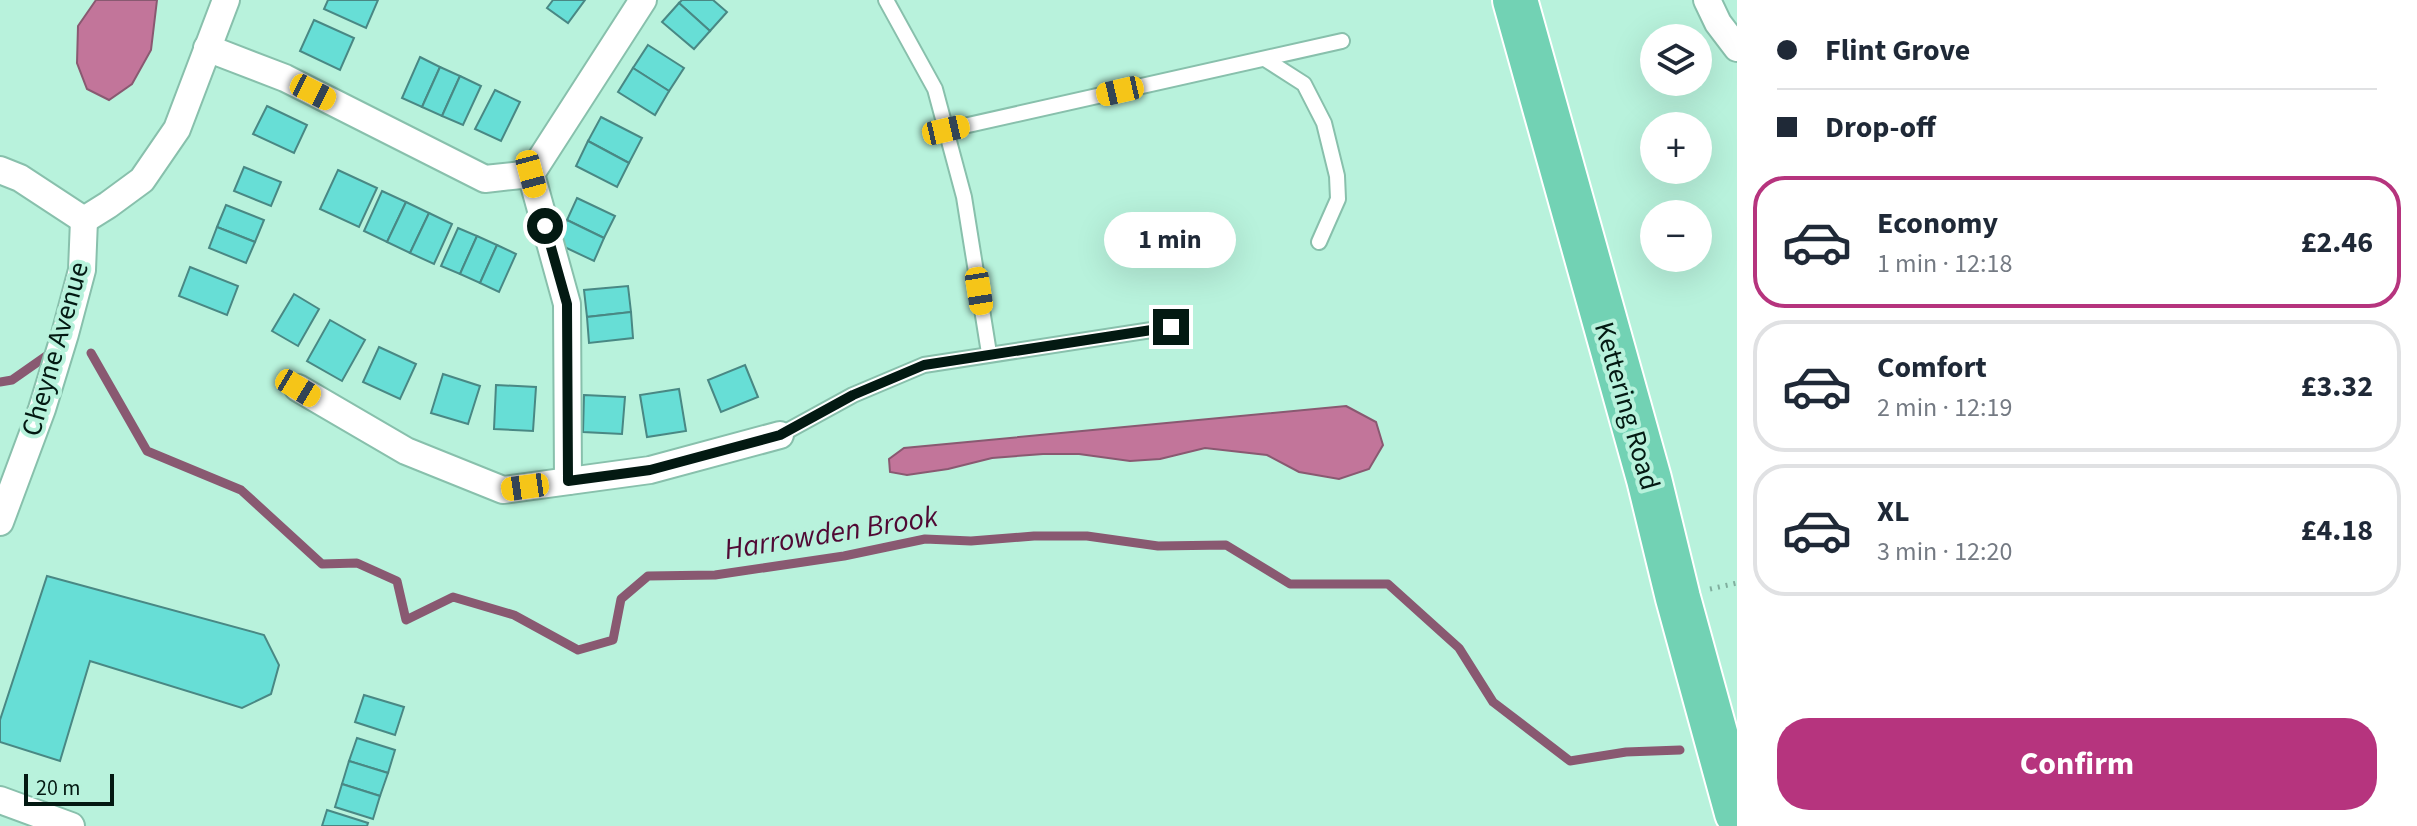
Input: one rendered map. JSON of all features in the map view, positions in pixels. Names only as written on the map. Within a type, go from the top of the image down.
[{"type":"highway","name":"Kettering Road","points":[[1515,0],[1649,479],[1737,813]]},
{"type":"street","points":[[0,170],[20,178],[84,220],[142,180],[177,129],[226,0]]},
{"type":"street","points":[[568,481],[567,304],[531,174],[643,0]]},
{"type":"street","points":[[1707,0],[1718,23],[1737,48]]},
{"type":"street","points":[[207,48],[285,78],[485,179],[531,174]]},
{"type":"street","name":"Cheyne Avenue","points":[[0,522],[42,409],[65,334],[82,270],[84,220]]},
{"type":"street","points":[[298,388],[406,451],[503,490],[650,470],[780,435]]},
{"type":"street","points":[[0,800],[71,826]]},
{"type":"lane","points":[[886,0],[935,89],[964,197],[989,353]]},
{"type":"lane","points":[[946,130],[1342,41]]},
{"type":"lane","points":[[1265,59],[1304,84],[1324,123],[1337,176],[1338,199],[1319,242]]},
{"type":"lane","points":[[780,435],[853,395],[924,365],[1171,327]]},
{"type":"path","points":[[1706,591],[1737,583]]},
{"type":"shaded area","points":[[96,0],[157,0],[151,50],[132,84],[109,100],[87,89],[77,63],[78,26]]},
{"type":"shaded area","points":[[1346,406],[1376,422],[1383,445],[1369,469],[1339,479],[1299,472],[1267,455],[1205,448],[1160,459],[1130,461],[1079,454],[1043,454],[992,458],[907,475],[890,472],[889,459],[904,448]]},
{"type":"building","points":[[328,0],[378,0],[366,28],[324,9]]},
{"type":"building","points":[[553,0],[585,0],[568,23],[547,8]]},
{"type":"building","points":[[682,0],[713,0],[727,12],[710,31],[679,3]]},
{"type":"building","points":[[679,3],[710,31],[694,49],[662,22]]},
{"type":"building","points":[[314,20],[354,38],[340,70],[300,51]]},
{"type":"building","points":[[648,45],[684,68],[669,91],[633,68]]},
{"type":"building","points":[[420,57],[440,67],[422,107],[402,98]]},
{"type":"building","points":[[440,67],[460,76],[442,116],[422,107]]},
{"type":"building","points":[[633,68],[669,91],[655,115],[618,92]]},
{"type":"building","points":[[460,76],[481,86],[463,125],[442,116]]},
{"type":"building","points":[[495,90],[520,102],[501,141],[475,129]]},
{"type":"building","points":[[267,106],[307,125],[294,153],[253,134]]},
{"type":"building","points":[[601,117],[642,138],[629,163],[588,141]]},
{"type":"building","points":[[588,141],[629,163],[617,187],[576,166]]},
{"type":"building","points":[[244,167],[281,182],[271,206],[234,191]]},
{"type":"building","points":[[338,170],[377,188],[359,227],[320,209]]},
{"type":"building","points":[[382,191],[406,202],[387,242],[364,231]]},
{"type":"building","points":[[577,198],[615,216],[604,238],[567,220]]},
{"type":"building","points":[[406,202],[429,213],[410,253],[387,242]]},
{"type":"building","points":[[226,205],[264,220],[255,242],[217,227]]},
{"type":"building","points":[[429,213],[452,224],[434,264],[410,253]]},
{"type":"building","points":[[567,220],[604,238],[594,261],[556,243]]},
{"type":"building","points":[[217,227],[255,242],[246,263],[209,248]]},
{"type":"building","points":[[458,228],[477,236],[460,274],[441,266]]},
{"type":"building","points":[[477,236],[497,245],[480,283],[460,274]]},
{"type":"building","points":[[497,245],[516,254],[499,292],[480,283]]},
{"type":"building","points":[[190,267],[238,286],[227,315],[179,296]]},
{"type":"building","points":[[628,286],[631,312],[587,317],[584,290]]},
{"type":"building","points":[[294,294],[319,309],[298,346],[272,331]]},
{"type":"building","points":[[631,312],[633,338],[589,343],[587,317]]},
{"type":"building","points":[[330,320],[365,340],[342,381],[307,361]]},
{"type":"building","points":[[379,347],[416,364],[400,399],[363,382]]},
{"type":"building","points":[[745,365],[758,397],[721,412],[708,380]]},
{"type":"building","points":[[443,374],[480,386],[468,424],[431,413]]},
{"type":"building","points":[[496,385],[536,387],[533,431],[494,429]]},
{"type":"building","points":[[679,389],[686,431],[647,437],[640,395]]},
{"type":"building","points":[[584,395],[625,397],[622,434],[583,432]]},
{"type":"building","points":[[47,576],[264,635],[279,665],[271,694],[242,708],[90,661],[60,761],[0,742],[0,720]]},
{"type":"building","points":[[364,695],[404,707],[395,735],[355,722]]},
{"type":"building","points":[[357,738],[395,750],[388,773],[349,761]]},
{"type":"building","points":[[349,761],[388,773],[380,796],[342,784]]},
{"type":"building","points":[[342,784],[380,796],[373,819],[335,807]]},
{"type":"building","points":[[327,810],[368,823],[367,826],[322,826]]},
{"type":"waterway","name":"Harrowden Brook","points":[[0,382],[12,380],[52,352]]},
{"type":"waterway","name":"Harrowden Brook","points":[[91,353],[147,451],[241,490],[322,564],[357,563],[397,581],[406,620],[453,597],[514,615],[578,650],[613,640],[621,599],[648,576],[715,575],[844,556],[925,539],[971,541],[1087,536],[1158,546],[1226,545],[1290,584],[1388,584],[1459,648],[1493,702],[1570,761],[1626,752],[1680,750]]},
{"type":"route","points":[[545,226],[567,304],[568,481],[650,470],[780,435],[853,395],[924,365],[1171,327]]}]
